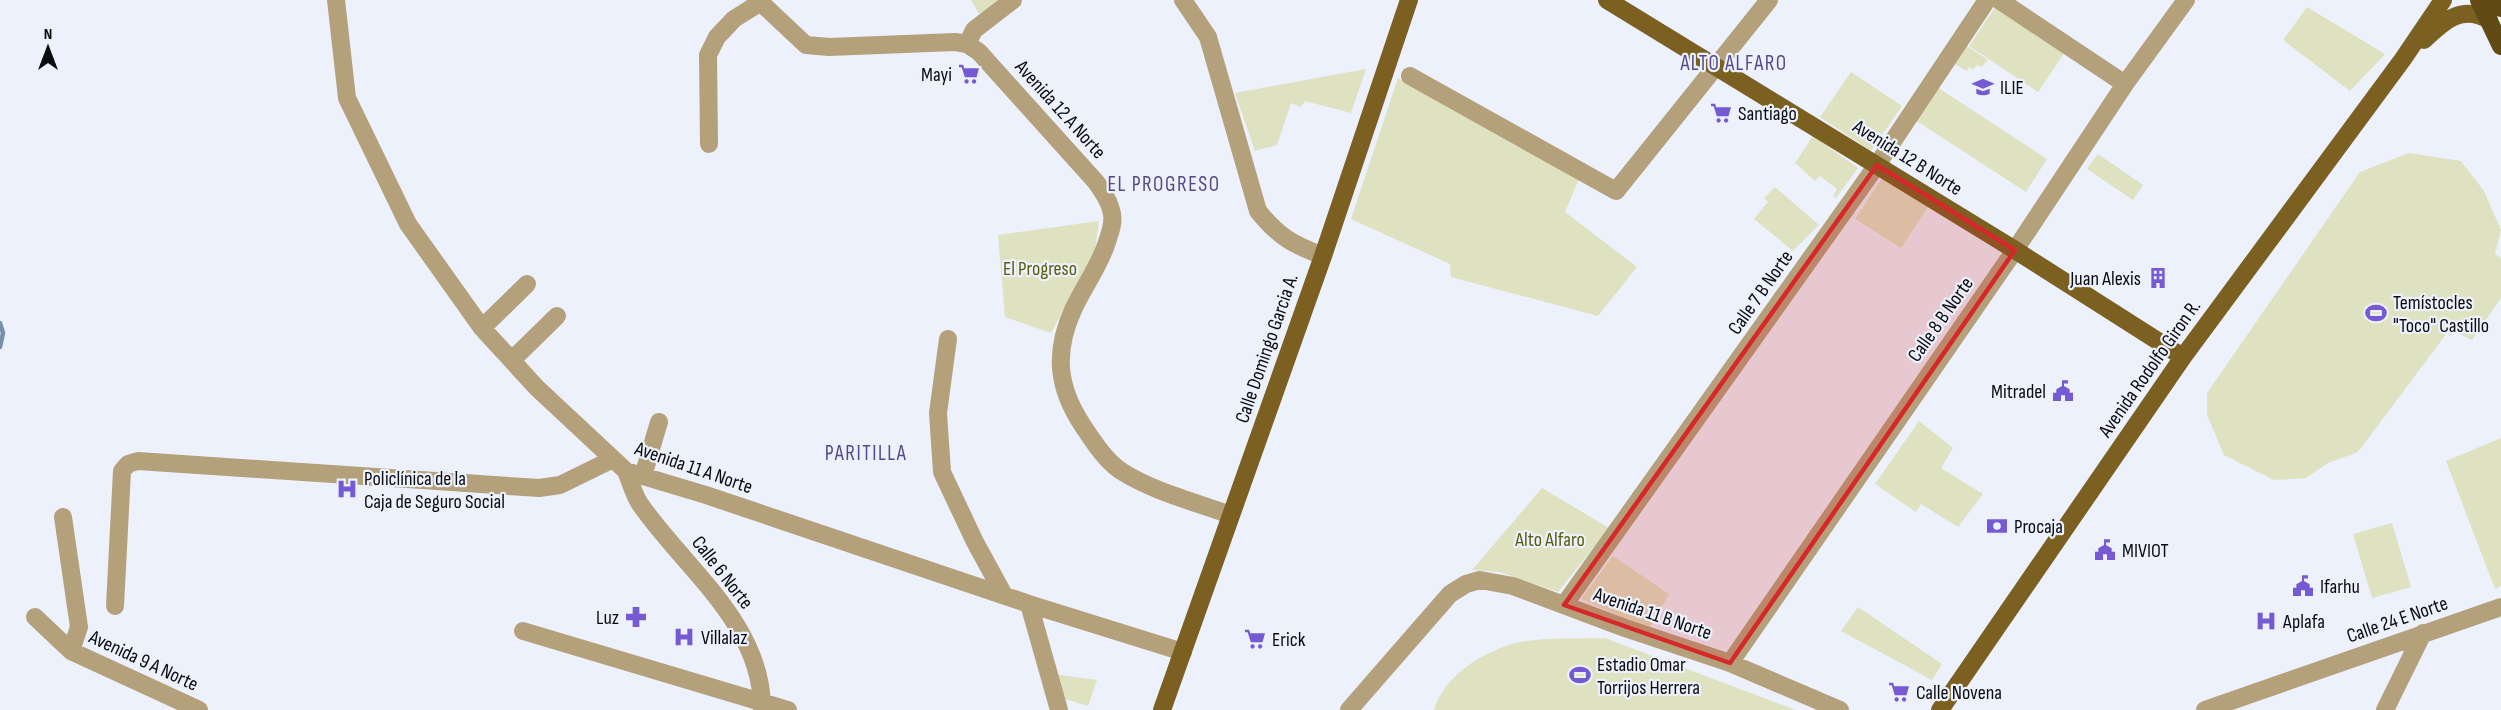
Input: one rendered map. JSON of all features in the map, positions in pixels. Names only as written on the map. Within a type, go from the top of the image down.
[{"type":"highway","points":[[2479,0],[2495,14]]},
{"type":"highway","points":[[2497,0],[2495,14],[2501,46]]},
{"type":"main road","name":"Calle Domingo Garcia A.","points":[[1162,710],[1323,256],[1409,0]]},
{"type":"main road","name":"Avenida 12 B Norte","points":[[1607,0],[1878,165],[2183,357]]},
{"type":"main road","name":"Avenida Rodolfo Giron R.","points":[[1940,710],[2183,357],[2403,59],[2443,0]]},
{"type":"main road","name":"Avenida Rodolfo Giron R.","points":[[2403,59],[2435,30],[2455,16],[2469,13],[2495,14]]},
{"type":"street","name":"Avenida 11 A Norte","points":[[336,0],[347,98],[408,224],[482,328],[537,388],[619,465],[643,476],[1029,604],[1183,652]]},
{"type":"street","points":[[709,144],[708,55],[717,38],[734,19],[759,1],[806,45],[829,47],[943,42],[967,44],[974,30],[1013,0]]},
{"type":"street","points":[[1183,0],[1208,37],[1258,211],[1275,232],[1297,246],[1323,256]]},
{"type":"street","points":[[1410,76],[1616,191],[1769,0]]},
{"type":"street","name":"Calle 7 B Norte","points":[[1564,606],[1878,165],[1987,0]]},
{"type":"street","points":[[1999,0],[2125,84]]},
{"type":"street","name":"Calle 8 B Norte","points":[[1730,663],[2015,250],[2125,84],[2186,0]]},
{"type":"street","name":"Avenida 12 A Norte","points":[[967,44],[979,52],[1096,182],[1107,198],[1112,213],[1112,224],[1102,256],[1072,310],[1061,343],[1059,370],[1066,394],[1078,419],[1097,446],[1119,470],[1164,491],[1231,514]]},
{"type":"street","points":[[482,328],[527,284]]},
{"type":"street","points":[[512,360],[557,316]]},
{"type":"street","points":[[948,339],[938,413],[942,472],[975,543],[1004,595]]},
{"type":"street","points":[[643,476],[659,422]]},
{"type":"street","points":[[115,606],[122,471],[128,464],[138,461],[539,488],[560,485],[619,465]]},
{"type":"street","name":"Calle 6 Norte","points":[[619,465],[639,503],[742,633],[756,664],[762,706]]},
{"type":"street","points":[[63,518],[80,627],[71,651]]},
{"type":"street","name":"Avenida 11 B Norte","points":[[1349,710],[1450,594],[1466,584],[1480,580],[1513,586],[1730,663],[1840,710]]},
{"type":"street","points":[[1029,604],[1059,710]]},
{"type":"street","name":"Calle 24 E Norte","points":[[2207,710],[2501,607]]},
{"type":"street","name":"Avenida 9 A Norte","points":[[35,616],[71,651],[159,702],[199,710]]},
{"type":"street","points":[[523,630],[762,706],[788,710]]},
{"type":"street","points":[[2385,710],[2423,633]]},
{"type":"highlighted area","points":[[1877,165],[2015,250],[1730,663],[1564,605],[1730,373]]},
{"type":"green space","points":[[971,0],[1003,0],[979,14]]},
{"type":"green space","points":[[1996,6],[2065,52],[2038,92],[1969,46]]},
{"type":"green space","points":[[2307,7],[2385,54],[2350,91],[2283,40]]},
{"type":"green space","points":[[1967,46],[1988,60],[1982,67],[1977,65],[1973,70],[1969,67],[1966,71],[1955,64]]},
{"type":"green space","points":[[1366,69],[1351,113],[1305,101],[1301,107],[1291,103],[1277,145],[1255,151],[1235,93]]},
{"type":"green space","points":[[1851,72],[1902,106],[1871,151],[1820,117]]},
{"type":"green space","points":[[1398,78],[1579,179],[1565,212],[1637,267],[1598,316],[1451,277],[1450,264],[1351,219]]},
{"type":"green space","points":[[1937,87],[2047,159],[2026,192],[1915,120]]},
{"type":"green space","points":[[1813,136],[1858,168],[1836,198],[1833,196],[1837,189],[1820,176],[1815,181],[1795,163]]},
{"type":"green space","name":"Temístocles \"Toco\" Castillo","points":[[2409,153],[2461,161],[2484,191],[2501,230],[2495,254],[2501,258],[2501,298],[2472,340],[2450,329],[2358,452],[2328,463],[2306,478],[2274,480],[2224,455],[2207,415],[2207,393],[2360,172]]},
{"type":"green space","points":[[2098,154],[2143,185],[2133,200],[2087,169]]},
{"type":"green space","points":[[1882,178],[1928,207],[1901,248],[1855,219]]},
{"type":"green space","points":[[1775,187],[1819,225],[1793,251],[1754,219],[1768,202],[1764,198]]},
{"type":"green space","name":"El Progreso","points":[[1099,221],[1095,250],[1051,333],[1005,317],[998,235]]},
{"type":"green space","points":[[1919,421],[1953,448],[1941,468],[1983,494],[1958,527],[1921,504],[1916,512],[1875,484]]},
{"type":"green space","points":[[2501,438],[2501,586],[2495,589],[2446,461]]},
{"type":"green space","name":"Alto Alfaro","points":[[1542,488],[1609,528],[1558,592],[1499,572],[1472,570]]},
{"type":"green space","points":[[2392,523],[2411,587],[2372,598],[2353,534]]},
{"type":"green space","points":[[1613,556],[1669,594],[1649,629],[1581,599]]},
{"type":"green space","points":[[1858,607],[1942,664],[1932,680],[1841,631]]},
{"type":"green space","name":"Estadio Omar Torrijos Herrera","points":[[1605,638],[1796,710],[1434,710],[1446,687],[1455,677],[1476,660],[1500,648],[1533,640]]},
{"type":"green space","points":[[1053,674],[1097,680],[1088,706],[1058,697]]},
{"type":"waterway","points":[[0,323],[3,333],[0,347]]},
{"type":"place","name":"Mayi","points":[[969,74]]},
{"type":"place","name":"ILIE","points":[[1983,87]]},
{"type":"place","name":"Santiago","points":[[1721,113]]},
{"type":"place","name":"Juan Alexis","points":[[2158,278]]},
{"type":"place","name":"Temístocles \"Toco\" Castillo","points":[[2376,313]]},
{"type":"place","name":"Mitradel","points":[[2063,391]]},
{"type":"place","name":"Policlínica de la Caja de Seguro Social","points":[[347,489]]},
{"type":"place","name":"Procaja","points":[[1997,526]]},
{"type":"place","name":"MIVIOT","points":[[2105,550]]},
{"type":"place","name":"Ifarhu","points":[[2303,586]]},
{"type":"place","name":"Luz","points":[[636,617]]},
{"type":"place","name":"Aplafa","points":[[2266,621]]},
{"type":"place","name":"Villalaz","points":[[684,637]]},
{"type":"place","name":"Erick","points":[[1255,639]]},
{"type":"place","name":"Estadio Omar Torrijos Herrera","points":[[1580,675]]},
{"type":"place","name":"Calle Novena","points":[[1899,692]]},
{"type":"district","name":"ALTO ALFARO","points":[[1734,63]]},
{"type":"district","name":"EL PROGRESO","points":[[1164,184]]},
{"type":"district","name":"PARITILLA","points":[[866,453]]}]
